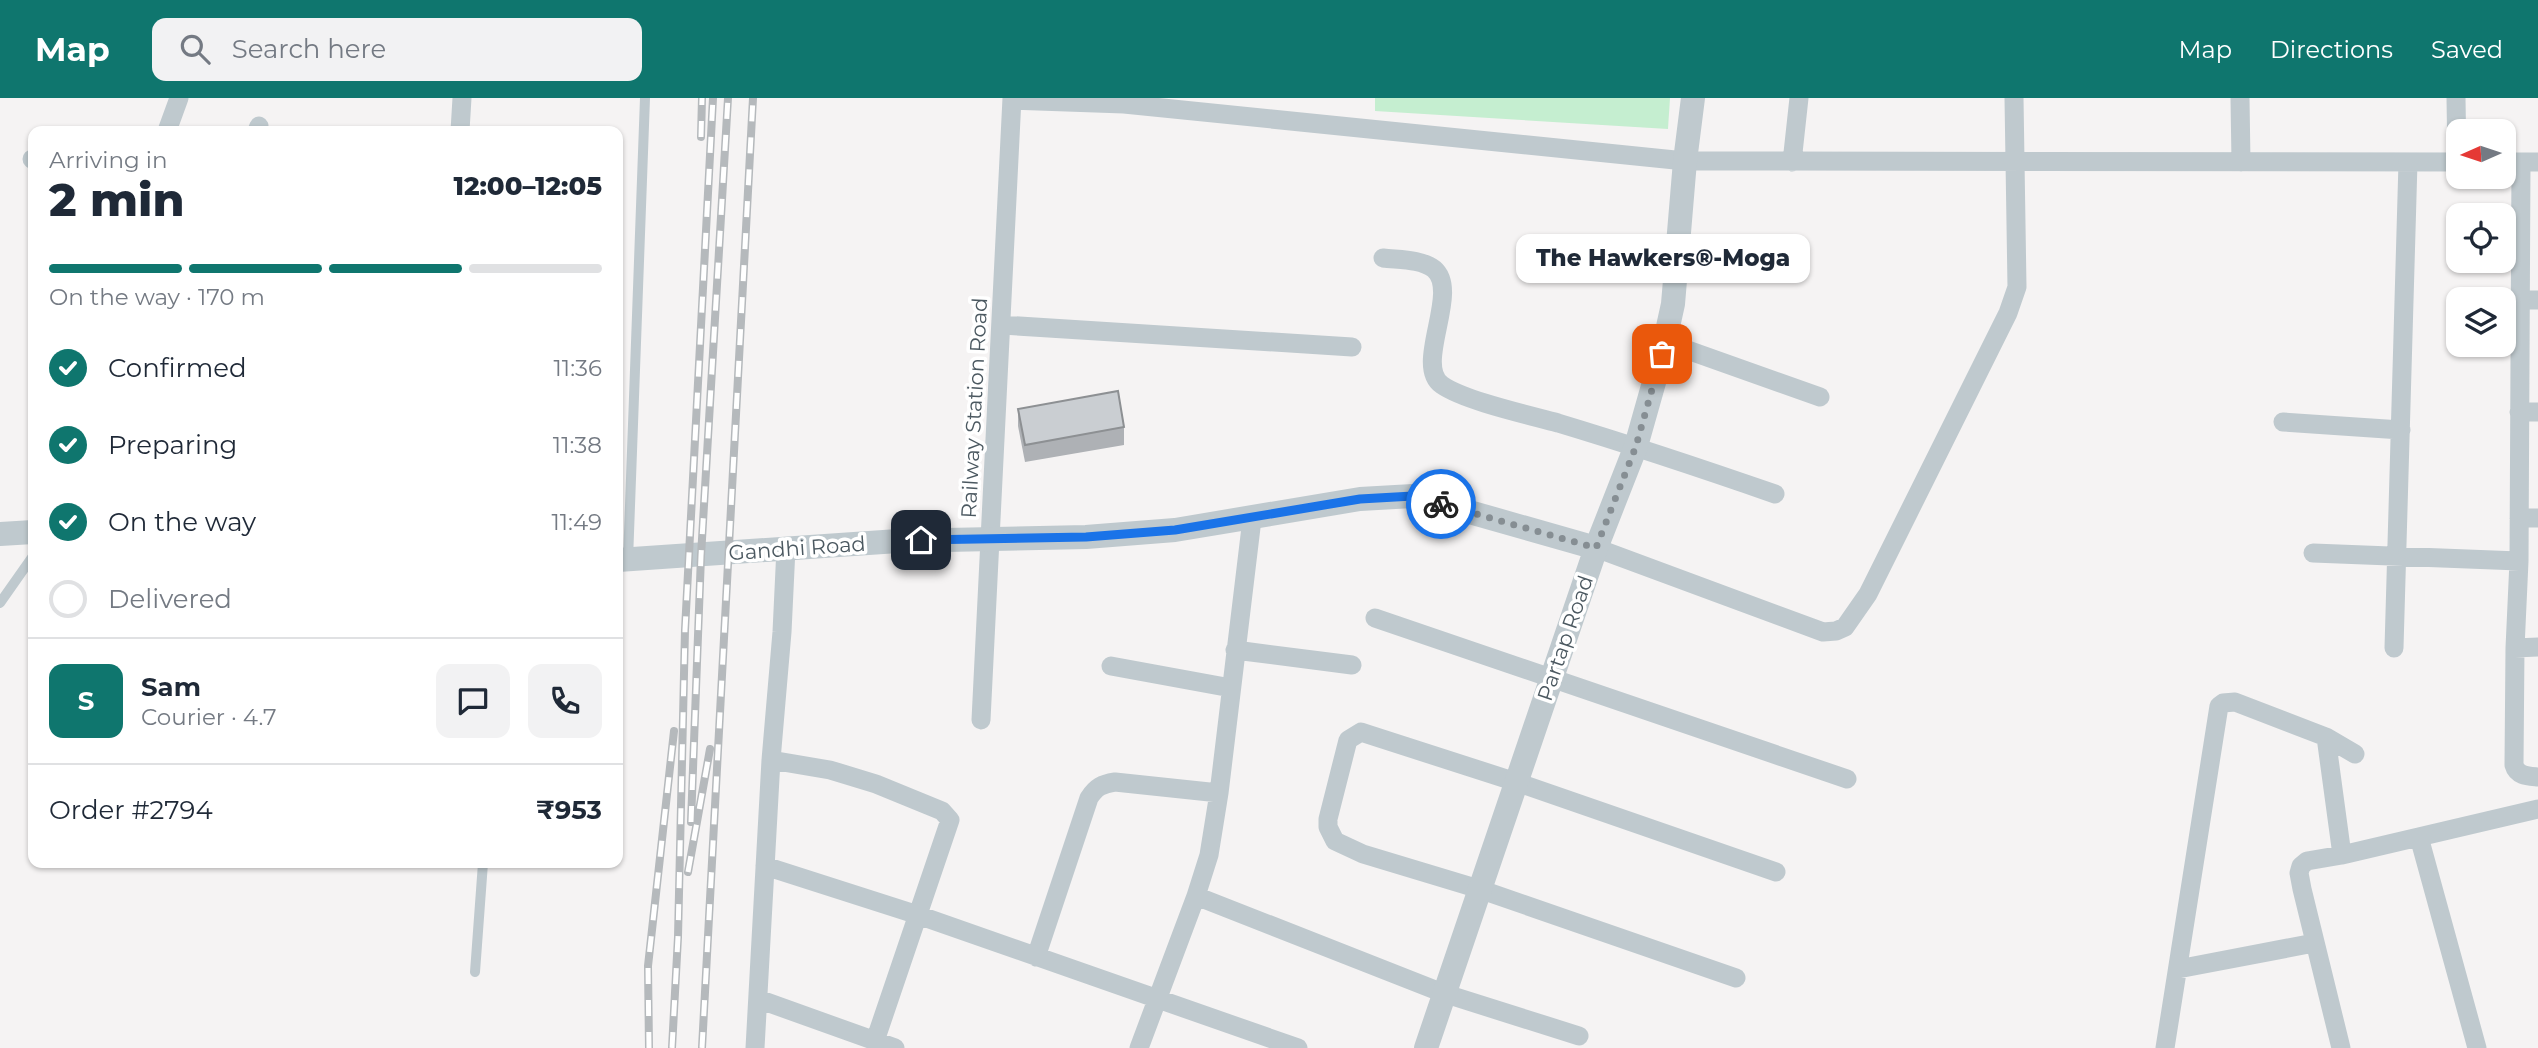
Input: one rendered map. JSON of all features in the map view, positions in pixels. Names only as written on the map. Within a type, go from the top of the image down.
[{"type":"street","points":[[169,126],[179,98]]},
{"type":"street","points":[[460,126],[462,98]]},
{"type":"street","name":"Partap Road","points":[[1426,1048],[1596,548],[1636,446],[1673,304],[1693,98]]},
{"type":"street","points":[[1792,162],[1799,98]]},
{"type":"street","points":[[1596,548],[1780,615],[1811,629],[1836,631],[1845,626],[1868,593],[2008,313],[2017,286],[2014,98]]},
{"type":"street","points":[[2240,98],[2241,162]]},
{"type":"street","points":[[2456,98],[2457,119]]},
{"type":"street","points":[[1012,99],[1124,104],[1685,161],[2446,162]]},
{"type":"street","name":"Railway Station Road","points":[[981,720],[1012,99]]},
{"type":"street","points":[[2394,648],[2409,162]]},
{"type":"street","points":[[2521,162],[2529,300],[2528,518],[2519,561],[2514,765],[2520,774],[2538,778]]},
{"type":"street","points":[[1383,258],[1422,263],[1435,270],[1441,279],[1440,314],[1433,369],[1435,379],[1443,386],[1472,398],[1636,446],[1775,494]]},
{"type":"street","points":[[1002,325],[1352,347]]},
{"type":"street","points":[[1665,342],[1821,397]]},
{"type":"street","points":[[2283,422],[2401,430]]},
{"type":"street","name":"Gandhi Road","points":[[623,560],[786,548],[990,538],[1086,537],[1175,530],[1360,499],[1413,496],[1596,548]]},
{"type":"street","points":[[1139,1048],[1209,855],[1252,519]]},
{"type":"street","points":[[0,534],[28,532]]},
{"type":"street","points":[[755,1048],[786,548]]},
{"type":"street","points":[[2313,553],[2519,561]]},
{"type":"street","points":[[1375,618],[1847,779]]},
{"type":"street","points":[[2515,648],[2538,648]]},
{"type":"street","points":[[1236,650],[1352,666]]},
{"type":"street","points":[[1111,666],[1231,688]]},
{"type":"street","points":[[2165,1048],[2218,706],[2235,702],[2326,737],[2355,754]]},
{"type":"street","points":[[1737,978],[1479,889],[1363,854],[1335,841],[1328,827],[1328,819],[1345,747],[1353,735],[1367,734],[1516,782],[1776,872]]},
{"type":"street","points":[[2326,737],[2342,855]]},
{"type":"street","points":[[771,760],[830,770],[876,784],[942,811],[948,816],[950,826],[875,1041]]},
{"type":"street","points":[[1036,957],[1089,798],[1095,789],[1104,783],[1115,782],[1219,793]]},
{"type":"street","points":[[2341,1048],[2302,889],[2299,873],[2301,866],[2306,861],[2538,809]]},
{"type":"street","points":[[2419,837],[2477,1048]]},
{"type":"street","points":[[765,866],[918,915],[1297,1048]]},
{"type":"street","points":[[1196,896],[1443,993],[1578,1036]]},
{"type":"street","points":[[2178,968],[2314,943]]},
{"type":"street","points":[[758,999],[895,1048]]},
{"type":"lane","points":[[623,560],[645,98]]},
{"type":"lane","points":[[0,603],[28,563]]},
{"type":"lane","points":[[475,972],[483,868]]},
{"type":"green space","points":[[1375,98],[1670,98],[1668,129],[1375,111]]},
{"type":"building","points":[[1118,391],[1124,427],[1025,445],[1018,409]]},
{"type":"railway","points":[[701,137],[702,98]]},
{"type":"railway","points":[[672,1048],[678,937],[685,630],[713,98]]},
{"type":"railway","points":[[691,822],[701,556],[728,98]]},
{"type":"railway","points":[[702,1048],[753,98]]},
{"type":"railway","points":[[649,1048],[648,966],[674,731]]},
{"type":"railway","points":[[688,872],[710,749]]},
{"type":"way so far","points":[[1441,504],[1596,548],[1636,446],[1662,354]]},
{"type":"place","name":"The Hawkers®-Moga","points":[[1662,354]]},
{"type":"route","points":[[921,540],[1086,537],[1175,530],[1360,499],[1413,496],[1441,504]]}]
